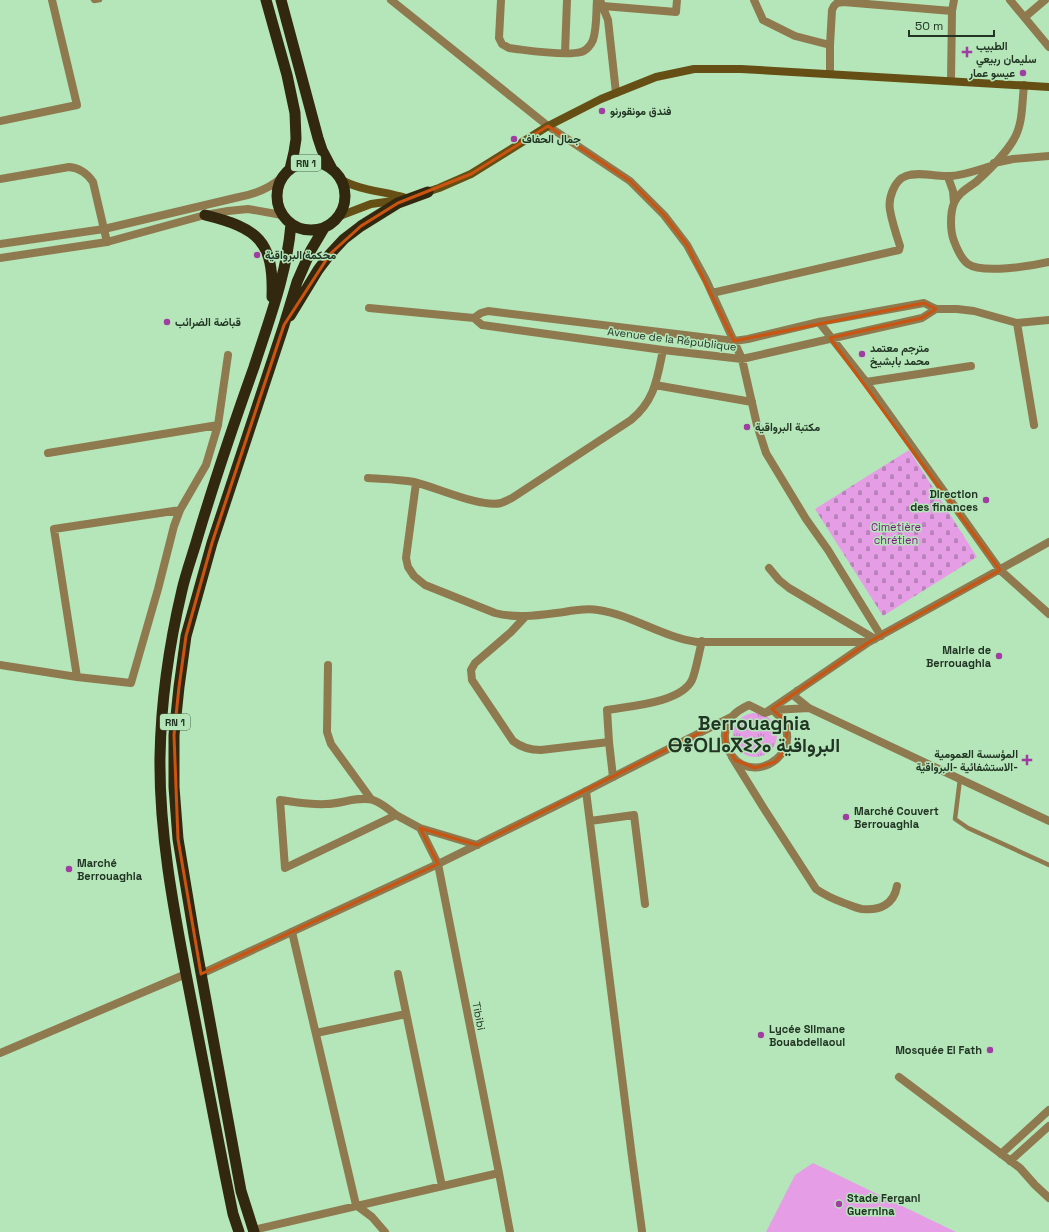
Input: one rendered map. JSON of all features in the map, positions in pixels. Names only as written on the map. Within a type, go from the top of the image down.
[{"type":"highway","name":"RN 1","points":[[266,0],[287,75],[295,114],[296,139],[290,170]]},
{"type":"highway","name":"RN 1","points":[[253,1231],[241,1191],[178,839],[174,787],[174,742],[179,687],[186,636],[212,543],[284,325],[296,282],[311,250],[324,228],[337,218],[345,199],[344,189],[322,150],[318,138],[281,0]]},
{"type":"highway","name":"RN 1","points":[[282,215],[277,203],[277,190],[281,178],[290,170],[300,164],[312,162],[324,165],[337,175]]},
{"type":"highway","points":[[284,325],[318,270],[344,239],[398,203],[428,192]]},
{"type":"highway","name":"RN 1","points":[[205,215],[237,224],[258,238],[266,248],[271,262],[272,314]]},
{"type":"highway","points":[[282,215],[291,224],[298,228],[307,230],[324,228]]},
{"type":"highway","name":"RN 1","points":[[239,1232],[233,1214],[186,974],[166,850],[160,757],[165,682],[182,588],[210,495],[272,314],[282,279],[291,224]]},
{"type":"main road","points":[[337,218],[371,204],[408,199],[439,188],[471,174],[548,126],[601,99],[656,77],[694,69],[741,68],[1049,87]]},
{"type":"main road","points":[[337,175],[348,184],[363,189],[388,193],[408,199]]},
{"type":"street","points":[[0,121],[77,106],[52,0]]},
{"type":"street","points":[[391,0],[548,126],[630,181],[664,215],[687,245],[712,293],[742,359],[757,425],[766,453],[806,519],[828,550],[875,639]]},
{"type":"street","points":[[501,0],[498,38],[502,44],[509,48],[565,53],[581,52],[588,48],[593,42],[595,34],[596,0]]},
{"type":"street","points":[[565,53],[567,0]]},
{"type":"street","points":[[616,93],[608,20],[602,3],[676,12],[677,0]]},
{"type":"street","points":[[754,0],[763,20],[795,36],[830,45]]},
{"type":"street","points":[[951,81],[952,11],[954,0]]},
{"type":"street","points":[[1010,0],[1049,47]]},
{"type":"street","points":[[1025,17],[1045,0]]},
{"type":"street","points":[[830,74],[832,10],[837,3],[843,2],[952,11]]},
{"type":"street","points":[[954,203],[960,194],[975,182],[1014,140],[1017,132],[1024,85]]},
{"type":"street","points":[[712,293],[899,250],[900,246],[890,209],[894,186],[898,180],[906,176],[918,174],[948,177],[956,176],[992,164],[1013,159],[1049,156]]},
{"type":"street","points":[[0,179],[69,167],[83,171],[93,182],[106,242]]},
{"type":"street","points":[[948,177],[953,191],[954,203],[951,220],[952,236],[958,252],[968,264],[978,269],[990,270],[1049,262]]},
{"type":"street","points":[[0,244],[104,229],[246,196],[274,184],[281,178]]},
{"type":"street","points":[[0,258],[106,242],[205,215],[248,209],[282,215]]},
{"type":"street","name":"Avenue de la République","points":[[474,318],[481,313],[488,311],[734,341],[819,322],[924,303],[936,309],[957,308],[974,311],[1017,323],[1049,320]]},
{"type":"street","name":"Avenue de la République","points":[[369,308],[474,318],[482,325],[663,350],[742,359],[922,318],[936,309]]},
{"type":"street","points":[[819,322],[830,338],[866,382],[1000,570],[1049,614]]},
{"type":"street","points":[[1017,323],[1034,425]]},
{"type":"street","points":[[368,478],[416,482],[475,501],[488,504],[501,503],[512,498],[631,420],[645,406],[656,385],[663,350]]},
{"type":"street","points":[[0,665],[76,677],[131,683],[158,589],[174,526],[180,510],[206,465],[218,426],[228,356]]},
{"type":"street","points":[[866,382],[971,366]]},
{"type":"street","points":[[656,385],[752,402]]},
{"type":"street","points":[[48,453],[218,426]]},
{"type":"street","points":[[416,482],[406,558],[408,567],[414,576],[425,585],[495,613],[506,616],[526,617],[583,609],[597,610],[612,613],[684,640],[875,639]]},
{"type":"street","points":[[76,677],[54,529],[180,510]]},
{"type":"street","points":[[769,711],[875,639],[1049,542]]},
{"type":"street","points":[[768,568],[789,588],[875,639]]},
{"type":"street","points":[[526,617],[475,664],[472,670],[472,680],[513,741],[520,746],[530,750],[541,750],[609,742]]},
{"type":"street","points":[[613,777],[607,710],[657,702],[679,693],[692,680],[702,641]]},
{"type":"street","points":[[328,666],[327,732],[331,744],[371,799]]},
{"type":"street","points":[[797,692],[794,696],[809,708],[1049,821]]},
{"type":"street","points":[[201,974],[438,864],[586,792],[731,717],[739,710],[749,705],[769,711],[781,717],[788,733],[787,744],[782,754],[774,762],[755,768],[744,765],[735,760],[728,751]]},
{"type":"street","points":[[769,711],[809,708]]},
{"type":"street","points":[[731,717],[726,726],[725,740],[728,751],[816,889],[825,896],[862,908],[873,909],[884,906],[892,900],[896,894],[897,886]]},
{"type":"street","points":[[586,792],[642,1232]]},
{"type":"street","points":[[396,815],[285,868],[280,800],[310,804],[328,804],[356,799],[371,799],[381,803],[396,815],[420,828],[477,844]]},
{"type":"street","points":[[590,821],[634,815],[645,904]]},
{"type":"street","name":"Tibibi","points":[[420,828],[438,864],[510,1232]]},
{"type":"street","points":[[292,932],[356,1205],[372,1217],[385,1232]]},
{"type":"street","points":[[0,1053],[186,974]]},
{"type":"street","points":[[398,974],[442,1186]]},
{"type":"street","points":[[316,1033],[406,1014]]},
{"type":"street","points":[[899,1078],[1020,1168],[1034,1185],[1049,1198]]},
{"type":"street","points":[[1001,1154],[1049,1110]]},
{"type":"street","points":[[1010,1161],[1049,1126]]},
{"type":"street","points":[[253,1231],[356,1205],[499,1173]]},
{"type":"lane","points":[[93,0],[100,0]]},
{"type":"lane","points":[[960,779],[955,819],[968,828],[1049,864]]},
{"type":"highlighted area","points":[[548,126],[630,181],[664,215],[687,245],[734,341],[924,303],[936,309],[922,318],[830,338],[1000,570],[869,642],[772,709],[781,717],[787,733],[782,754],[775,762],[755,768],[735,760],[725,740],[727,719],[477,845],[420,828],[438,864],[201,974],[178,839],[174,735],[179,687],[186,636],[212,543],[284,325],[330,254],[361,226],[398,203],[471,174]]},
{"type":"green space","name":"Cimetière chrétien","points":[[909,450],[977,557],[883,616],[815,509]]},
{"type":"green space","points":[[755,713],[767,717],[773,723],[777,735],[773,747],[767,753],[755,757],[743,753],[737,747],[733,735],[737,723],[743,717]]},
{"type":"green space","name":"Stade Fergani Guernina","points":[[813,1163],[956,1232],[766,1232],[795,1175]]},
{"type":"place","name":"الطبيب سليمان ربيعي","points":[[967,52]]},
{"type":"place","name":"عيسو عمار","points":[[1023,73]]},
{"type":"place","name":"فندق مونقورنو","points":[[602,111]]},
{"type":"place","name":"جمال الحفاف","points":[[514,139]]},
{"type":"place","name":"محكمة البرواقية","points":[[257,255]]},
{"type":"place","name":"قباضة الضرائب","points":[[167,322]]},
{"type":"place","name":"مترجم معتمد محمد بابشيخ","points":[[862,354]]},
{"type":"place","name":"مكتبة البرواقية","points":[[747,427]]},
{"type":"place","name":"Direction des finances","points":[[986,500]]},
{"type":"place","name":"Mairie de Berrouaghia","points":[[999,656]]},
{"type":"place","name":"المؤسسة العمومية الاستشفائية -البرواقية-","points":[[1027,760]]},
{"type":"place","name":"Marché Couvert Berrouaghia","points":[[846,817]]},
{"type":"place","name":"Marché Berrouaghia","points":[[69,869]]},
{"type":"place","name":"Lycée Slimane Bouabdellaoui","points":[[761,1035]]},
{"type":"place","name":"Mosquée El Fath","points":[[990,1050]]},
{"type":"place","name":"Stade Fergani Guernina","points":[[839,1204]]},
{"type":"district","name":"Berrouaghia ⴱⴻⵔⵡⴰⴳⵉⵢⴰ البرواقية","points":[[754,734]]}]
